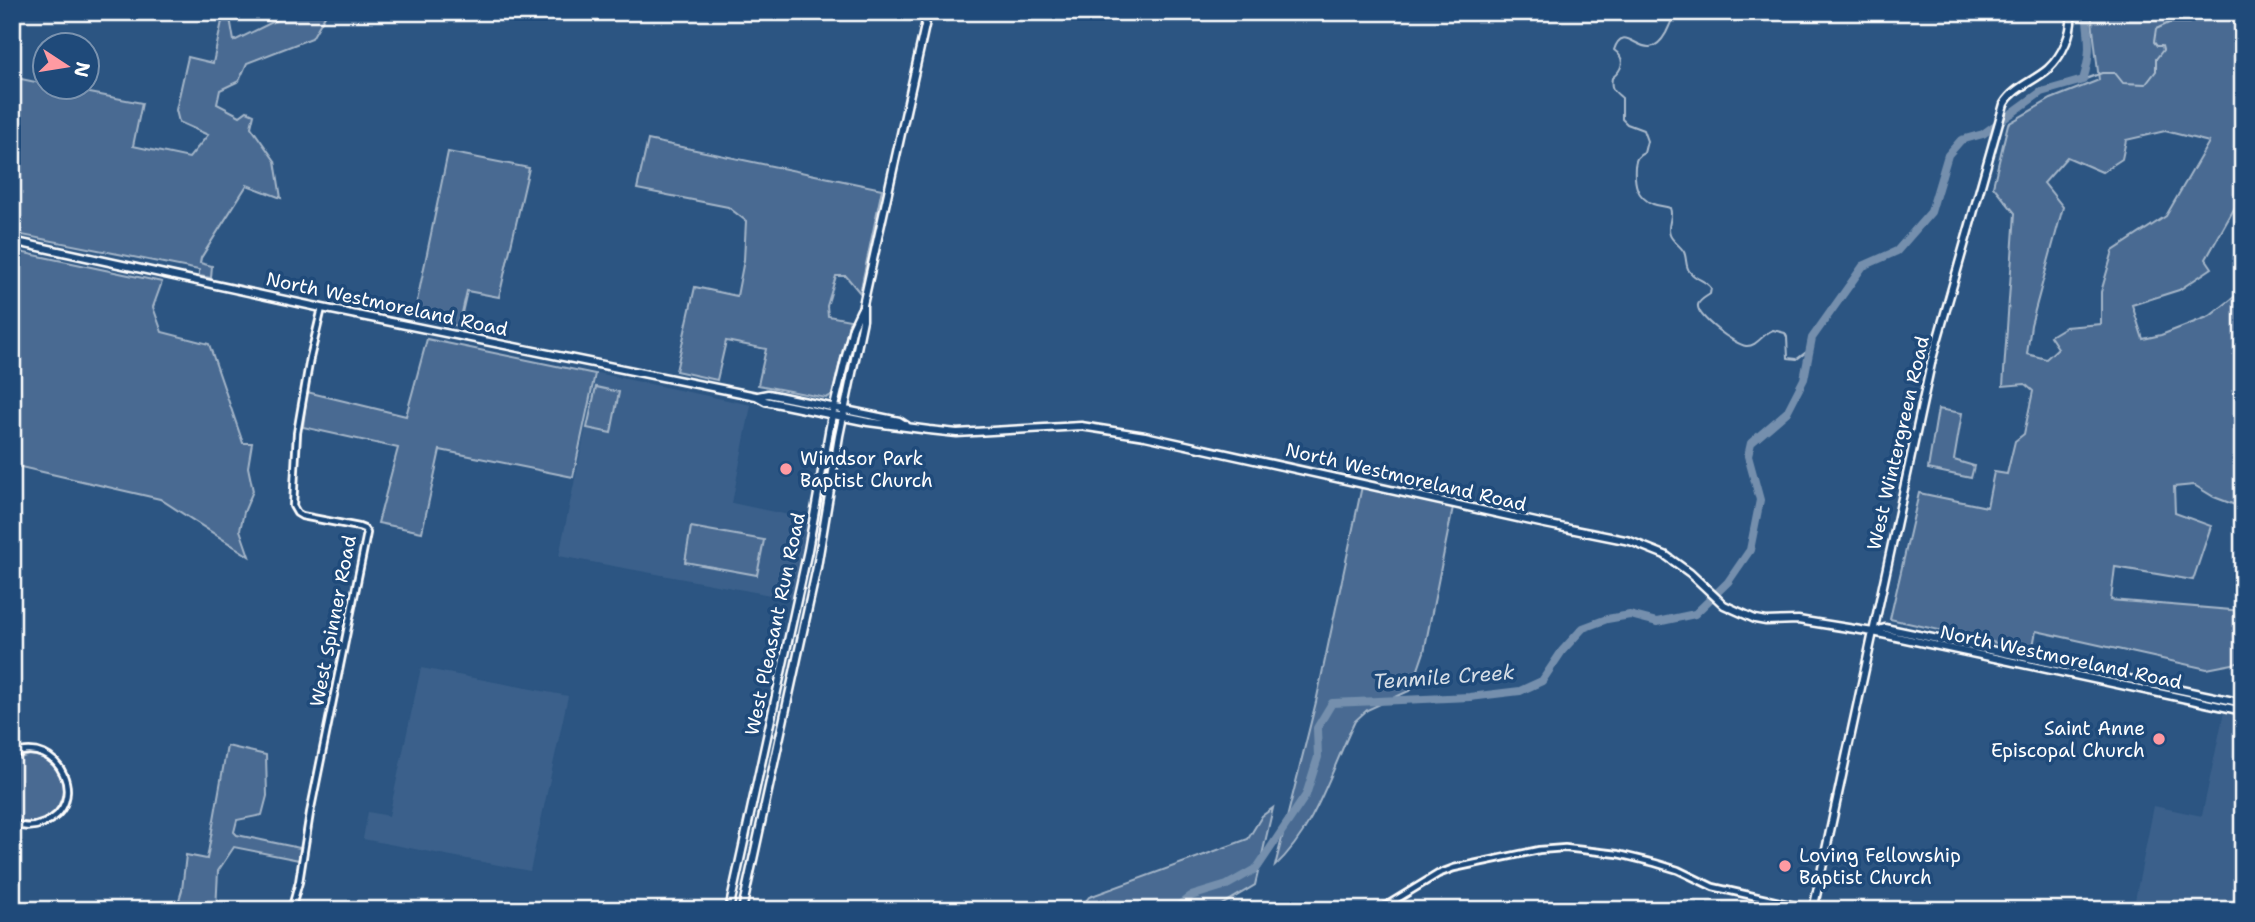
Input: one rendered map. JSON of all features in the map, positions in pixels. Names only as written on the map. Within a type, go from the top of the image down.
[{"type":"main road","name":"West Pleasant Run Road","points":[[729,910],[808,550],[833,411],[853,327],[863,305],[928,12]]},
{"type":"main road","name":"West Wintergreen Road","points":[[1814,910],[1932,359],[2004,104],[2011,94],[2050,67],[2065,47],[2071,12]]},
{"type":"main road","name":"North Westmoreland Road","points":[[12,241],[322,308],[756,396],[765,401],[899,421],[909,427],[957,433],[1081,426],[1145,436],[1630,541],[1665,555],[1732,610],[1766,621],[1798,620],[1872,632],[1885,628],[2201,698],[2243,710]]},
{"type":"main road","name":"West Pleasant Run Road","points":[[742,910],[817,567],[843,413],[863,320],[863,305]]},
{"type":"main road","points":[[819,488],[830,489]]},
{"type":"main road","name":"North Westmoreland Road","points":[[2201,698],[2243,704]]},
{"type":"street","name":"West Spinner Road","points":[[291,910],[299,882],[310,813],[367,533],[364,528],[302,516],[293,506],[297,433],[322,308]]},
{"type":"street","points":[[12,755],[34,751],[51,758],[63,772],[67,794],[61,810],[48,822],[27,827],[12,822]]},
{"type":"street","points":[[1379,910],[1438,874],[1454,868],[1539,850],[1565,848],[1655,863],[1678,870],[1713,887],[1814,910]]},
{"type":"shaded area","points":[[224,12],[229,12],[234,41],[293,12],[327,12],[312,38],[247,63],[239,81],[220,90],[217,104],[240,116],[247,111],[254,114],[251,127],[275,161],[281,198],[247,185],[201,258],[200,263],[212,266],[211,278],[199,276],[199,270],[12,233],[12,77],[32,81],[32,102],[102,102],[102,95],[142,103],[133,146],[189,158],[208,135],[179,122],[176,110],[188,57],[213,63]]},
{"type":"shaded area","points":[[2091,12],[2243,12],[2243,193],[2206,259],[2212,268],[2179,290],[2132,305],[2143,339],[2210,316],[2243,290],[2243,508],[2214,497],[2194,485],[2174,487],[2175,513],[2211,526],[2193,580],[2115,567],[2111,600],[2243,611],[2243,662],[2207,669],[2036,631],[2032,651],[1890,619],[1919,493],[1987,507],[1994,472],[2007,474],[2015,441],[2024,434],[2033,391],[2025,384],[2003,386],[2015,213],[1993,186],[2008,124],[2051,99],[2099,80]],"holes":[[[2165,131],[2209,142],[2166,216],[2113,251],[2101,292],[2101,324],[2065,327],[2050,336],[2058,348],[2046,359],[2027,354],[2031,325],[2063,207],[2044,183],[2067,157],[2102,172],[2122,159],[2126,140]]]},
{"type":"shaded area","points":[[648,140],[882,189],[860,293],[846,276],[836,276],[827,306],[828,316],[850,320],[832,395],[826,398],[758,385],[766,349],[726,341],[717,380],[676,371],[695,287],[737,296],[744,260],[746,221],[728,207],[637,189]]},
{"type":"shaded area","points":[[448,152],[529,168],[499,297],[467,291],[459,326],[414,316]]},
{"type":"shaded area","points":[[15,251],[162,282],[153,307],[162,332],[209,344],[243,443],[252,443],[248,467],[253,491],[240,530],[249,556],[160,499],[12,465],[12,262]]},
{"type":"shaded area","points":[[427,339],[595,374],[573,477],[440,450],[422,532],[378,523],[398,448],[303,427],[307,392],[406,416]]},
{"type":"shaded area","points":[[597,373],[751,405],[732,503],[808,519],[792,599],[559,556]]},
{"type":"shaded area","points":[[596,387],[619,392],[611,433],[587,428]]},
{"type":"shaded area","points":[[1938,409],[1962,413],[1954,460],[1974,466],[1971,478],[1928,469]]},
{"type":"shaded area","points":[[1362,486],[1453,507],[1424,652],[1411,690],[1367,710],[1355,721],[1312,816],[1289,851],[1275,866],[1316,702]]},
{"type":"shaded area","points":[[691,527],[764,540],[757,575],[685,562]]},
{"type":"shaded area","points":[[421,668],[568,696],[530,871],[363,839],[368,812],[389,816]]},
{"type":"shaded area","points":[[2225,707],[2243,710],[2243,910],[2133,910],[2154,806],[2202,816]]},
{"type":"shaded area","points":[[227,746],[266,755],[267,796],[262,815],[237,820],[234,832],[237,835],[300,848],[299,860],[234,847],[218,871],[216,910],[176,910],[182,890],[186,855],[207,859]]},
{"type":"shaded area","points":[[30,755],[48,760],[58,771],[63,784],[55,811],[44,820],[30,823],[12,818],[12,760]]},
{"type":"shaded area","points":[[1273,808],[1255,885],[1213,910],[1079,910],[1089,897],[1248,839],[1262,816]]},
{"type":"waterway","points":[[1674,12],[1666,33],[1658,43],[1651,47],[1643,46],[1624,38],[1614,50],[1622,61],[1618,72],[1612,78],[1613,90],[1622,98],[1622,119],[1627,124],[1643,130],[1647,141],[1644,153],[1638,157],[1635,164],[1637,189],[1647,201],[1670,208],[1671,237],[1684,252],[1690,272],[1711,288],[1710,294],[1698,305],[1709,323],[1746,346],[1773,330],[1785,333],[1788,358],[1797,359],[1809,350]]},
{"type":"waterway","name":"Tenmile Creek","points":[[1173,910],[1191,896],[1227,885],[1257,868],[1306,795],[1318,757],[1317,728],[1332,703],[1470,697],[1520,691],[1542,681],[1562,651],[1583,628],[1607,619],[1630,615],[1657,622],[1695,614],[1728,582],[1750,550],[1760,500],[1748,456],[1751,443],[1787,412],[1804,379],[1812,338],[1863,266],[1897,251],[1931,212],[1948,155],[1961,140],[1983,134],[2041,92],[2083,80],[2089,54],[2086,12]]},
{"type":"waterway","points":[[2083,80],[2102,73],[2115,73],[2123,83],[2146,84],[2156,71],[2156,59],[2163,50],[2162,46],[2157,46],[2154,42],[2156,29],[2169,23],[2189,23],[2196,12]]},
{"type":"place","name":"Windsor Park Baptist Church","points":[[786,469]]},
{"type":"place","name":"Saint Anne Episcopal Church","points":[[2159,739]]},
{"type":"place","name":"Loving Fellowship Baptist Church","points":[[1785,866]]}]
